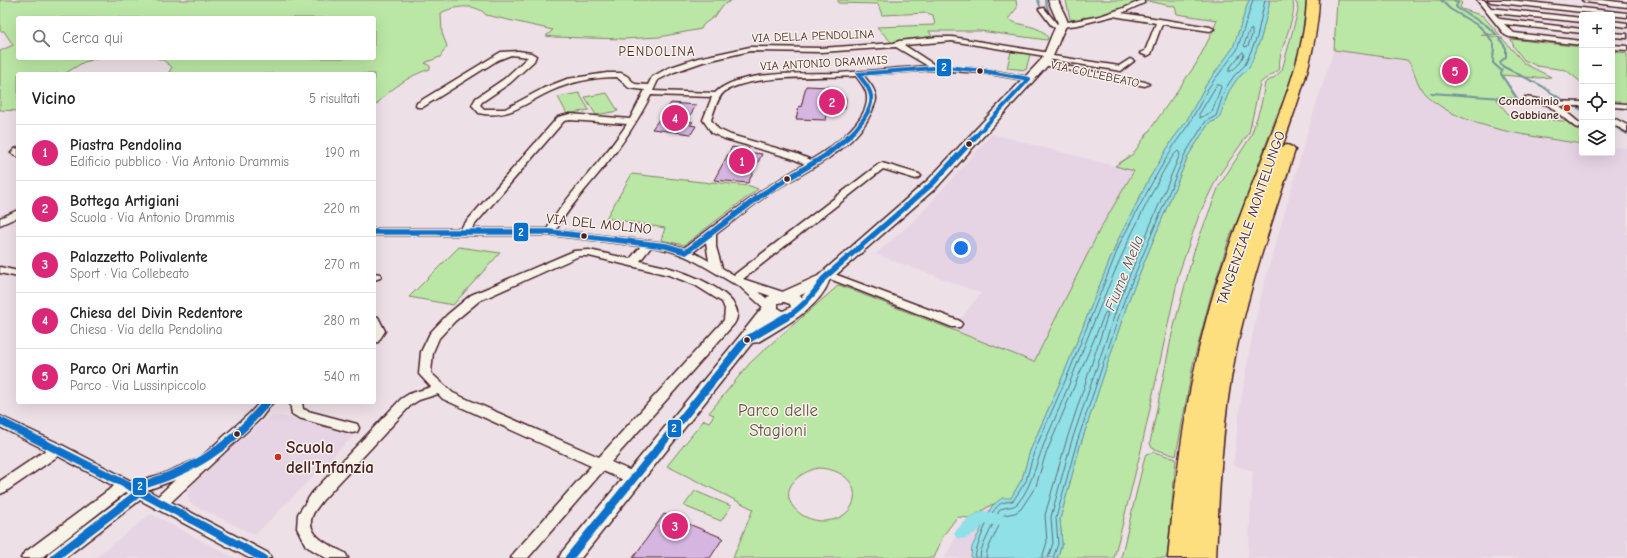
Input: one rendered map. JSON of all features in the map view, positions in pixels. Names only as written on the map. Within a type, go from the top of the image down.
[{"type":"highway","name":"TANGENZIALE MONTELUNGO","points":[[1181,558],[1195,428],[1209,350],[1229,273],[1306,55],[1312,24],[1313,0]]},
{"type":"highway","name":"TANGENZIALE MONTELUNGO","points":[[1202,558],[1214,423],[1225,355],[1244,276],[1317,57],[1322,26],[1323,0]]},
{"type":"street","points":[[1053,0],[1060,27]]},
{"type":"street","points":[[1480,0],[1508,33],[1512,35],[1579,43]]},
{"type":"street","points":[[1491,0],[1581,12]]},
{"type":"street","points":[[1571,0],[1581,12]]},
{"type":"street","points":[[1585,0],[1627,4]]},
{"type":"street","points":[[1042,9],[1052,24],[1060,27],[1136,7],[1142,2]]},
{"type":"street","points":[[1490,10],[1579,20]]},
{"type":"street","points":[[1112,14],[1210,29]]},
{"type":"street","points":[[1615,14],[1627,15]]},
{"type":"street","points":[[1144,53],[1147,54],[1160,21]]},
{"type":"street","points":[[1499,21],[1579,31]]},
{"type":"street","points":[[1615,24],[1627,25]]},
{"type":"street","name":"VIA COLLEBEATO","points":[[746,342],[796,310],[819,287],[826,277],[933,183],[1047,58],[1060,27]]},
{"type":"street","points":[[1615,34],[1627,36]]},
{"type":"street","name":"VIA DELLA PENDOLINA","points":[[550,232],[562,211],[602,165],[632,122],[655,79],[671,70],[737,51],[757,48],[804,50],[843,49],[896,45],[899,42],[937,39],[952,39],[1009,48],[1047,58]]},
{"type":"street","points":[[896,45],[902,46],[934,68]]},
{"type":"street","points":[[1615,47],[1627,48]]},
{"type":"street","points":[[420,105],[434,98],[456,82],[497,57],[515,53],[526,54],[532,56],[531,59],[507,81],[479,100],[476,105],[482,111],[507,111],[558,85],[586,78],[618,76],[624,78],[626,84],[631,87],[649,90],[717,95],[707,120],[715,131],[728,137],[794,156],[811,163]]},
{"type":"street","name":"VIA COLLEBEATO","points":[[1047,58],[1121,69],[1130,61]]},
{"type":"street","name":"VIA COLLEBEATO","points":[[1047,58],[1145,84]]},
{"type":"street","name":"VIA ANTONIO DRAMMIS","points":[[717,95],[722,90],[733,84],[763,77],[858,74],[934,68],[984,71],[1029,79]]},
{"type":"street","points":[[686,252],[764,193],[840,145],[852,135],[863,120],[872,102],[870,91],[858,74]]},
{"type":"street","points":[[1528,99],[1551,103],[1579,104]]},
{"type":"street","points":[[1551,103],[1578,125]]},
{"type":"street","points":[[1615,105],[1624,106]]},
{"type":"street","points":[[463,232],[561,119],[570,117],[632,122]]},
{"type":"street","points":[[1615,122],[1627,129]]},
{"type":"street","points":[[738,281],[882,166],[916,176]]},
{"type":"street","points":[[0,214],[16,216]]},
{"type":"street","points":[[0,222],[16,216]]},
{"type":"street","name":"VIA DEL MOLINO","points":[[376,232],[550,232],[666,246],[686,252],[738,281],[785,297]]},
{"type":"street","points":[[711,234],[711,247],[717,270]]},
{"type":"street","points":[[633,263],[648,244]]},
{"type":"street","points":[[519,558],[601,464],[730,321],[731,310],[726,300],[699,283],[672,272],[589,253],[578,253],[564,258],[474,298],[450,318],[434,336],[427,352],[425,374],[448,396],[601,464],[633,478]]},
{"type":"street","points":[[0,270],[16,274]]},
{"type":"street","points":[[826,277],[956,324]]},
{"type":"street","name":"VIA COLLEBEATO","points":[[569,558],[718,373],[746,342],[769,308],[772,300],[785,297],[826,277]]},
{"type":"street","name":"VIA DEL MOLINO","points":[[738,281],[769,308]]},
{"type":"street","points":[[769,308],[772,312],[780,316],[796,310],[797,301],[785,297]]},
{"type":"street","points":[[376,324],[379,331],[376,336]]},
{"type":"street","points":[[340,558],[311,541],[304,528],[305,514],[317,497],[406,402],[414,397],[440,389]]},
{"type":"street","points":[[160,503],[256,415],[265,404]]},
{"type":"street","points":[[296,404],[297,411],[304,415],[352,428]]},
{"type":"street","points":[[0,421],[57,449],[263,558]]},
{"type":"street","points":[[0,488],[57,449]]},
{"type":"street","points":[[30,558],[133,489],[173,475],[200,462],[214,453]]},
{"type":"street","points":[[54,558],[133,489]]},
{"type":"shaded area","points":[[1334,50],[1407,60],[1426,96],[1447,110],[1479,123],[1515,133],[1579,144],[1579,156],[1615,156],[1615,147],[1627,148],[1627,558],[1248,558],[1253,471],[1233,465],[1241,400],[1252,337],[1263,288],[1313,114]]},
{"type":"shaded area","points":[[992,134],[1134,171],[1100,229],[1034,363],[952,330],[981,293],[876,254],[916,219]]},
{"type":"shaded area","name":"Scuola dell'Infanzia","points":[[272,416],[283,416],[353,436],[255,535],[190,503],[188,496],[191,487],[199,478],[264,420]]},
{"type":"shaded area","points":[[991,505],[992,506],[972,547],[971,558],[945,558],[958,532],[970,518]]},
{"type":"shaded area","points":[[151,514],[234,558],[95,558]]},
{"type":"green space","points":[[0,0],[732,0],[722,6],[716,15],[703,25],[701,29],[659,37],[623,39],[546,36],[553,30],[486,15],[482,11],[471,7],[458,7],[441,13],[442,33],[447,46],[440,57],[425,63],[430,66],[430,69],[414,75],[399,84],[376,105],[376,72],[169,72],[172,67],[163,60],[376,60],[376,16],[16,16],[16,60],[91,60],[84,62],[67,72],[16,72],[16,111],[0,110],[0,51],[13,45],[4,31],[0,31]]},
{"type":"green space","points":[[838,0],[1016,0],[1017,8],[1008,19],[1013,22],[1040,30],[1045,33],[1048,38],[1047,40],[980,31],[929,31],[934,40],[892,43],[877,27],[935,25],[933,15],[927,13],[882,15],[878,4],[838,3]]},
{"type":"green space","points":[[1066,0],[1142,0],[1120,9],[1088,18],[1084,17],[1078,20],[1070,19]]},
{"type":"green space","name":"Parco delle Stagioni","points":[[1144,0],[1249,0],[1233,48],[1206,85],[1186,122],[1173,139],[1149,179],[1118,240],[1065,371],[1030,451],[1022,479],[1011,498],[991,505],[970,518],[957,517],[943,536],[934,558],[733,558],[753,509],[667,466],[704,420],[709,422],[714,415],[709,413],[749,364],[839,285],[1034,362],[1100,229],[1134,171],[1115,166],[1133,154],[1196,64],[1212,33],[1217,20],[1177,14],[1175,7]],"holes":[[[818,468],[834,471],[846,477],[852,486],[854,496],[852,505],[846,513],[835,519],[821,521],[813,520],[797,511],[790,501],[788,494],[793,482],[804,473]]]},
{"type":"green space","points":[[1269,0],[1292,0],[1294,6],[1293,15],[1279,63],[1280,69],[1260,83],[1249,133],[1217,178],[1199,215],[1179,273],[1141,450],[1114,558],[1057,558],[1062,544],[1060,519],[1080,446],[1129,299],[1188,156],[1209,123],[1219,119],[1229,91],[1237,79],[1249,68],[1261,38]]},
{"type":"green space","points":[[1294,0],[1307,0],[1300,57],[1243,207],[1229,239],[1211,295],[1193,364],[1176,456],[1152,448],[1150,443],[1172,334],[1194,251],[1219,186],[1251,136],[1261,105],[1265,83],[1275,77],[1282,70],[1298,11],[1297,4]]},
{"type":"green space","points":[[1337,0],[1458,0],[1462,3],[1460,7],[1462,9],[1483,16],[1500,35],[1481,34],[1502,38],[1525,64],[1551,77],[1537,78],[1502,75],[1519,100],[1496,99],[1509,115],[1571,122],[1579,131],[1579,144],[1500,130],[1479,124],[1441,107],[1426,95],[1420,87],[1407,60],[1334,50]]},
{"type":"green space","points":[[1511,39],[1579,47],[1579,81],[1566,70],[1537,66],[1524,60],[1514,47]]},
{"type":"green space","points":[[1615,51],[1627,53],[1627,110],[1620,101],[1615,101]]},
{"type":"green space","points":[[1011,52],[1030,54],[1026,70],[1007,68]]},
{"type":"green space","points":[[579,93],[589,110],[567,114],[558,97]]},
{"type":"green space","points":[[607,93],[618,111],[596,115],[585,97]]},
{"type":"green space","points":[[632,174],[750,186],[758,189],[684,245],[661,240],[665,228],[606,218]]},
{"type":"green space","points":[[459,247],[500,253],[453,305],[409,297]]},
{"type":"green space","points":[[1154,452],[1176,459],[1167,558],[1121,558],[1145,456],[1146,454]]},
{"type":"green space","points":[[695,491],[731,506],[721,521],[684,506]]},
{"type":"water","name":"Fiume Mella","points":[[1249,0],[1269,0],[1261,38],[1249,68],[1237,79],[1229,91],[1219,119],[1209,123],[1188,156],[1129,299],[1080,446],[1060,519],[1062,544],[1057,558],[971,558],[972,547],[992,506],[1002,498],[1011,498],[1022,479],[1030,451],[1065,371],[1118,240],[1149,179],[1173,139],[1186,122],[1206,85],[1233,48]]},
{"type":"building","points":[[806,86],[830,87],[829,98],[846,98],[845,109],[828,109],[826,120],[796,119],[799,106],[801,107]]},
{"type":"building","points":[[671,103],[696,105],[687,121],[693,122],[690,125],[696,126],[691,134],[652,129]]},
{"type":"building","points":[[732,147],[749,149],[747,152],[762,154],[748,183],[714,180]]},
{"type":"building","points":[[664,514],[723,538],[710,558],[633,558]]},
{"type":"waterway","points":[[1038,0],[1040,6]]},
{"type":"waterway","points":[[1045,0],[1051,19]]},
{"type":"waterway","points":[[1431,93],[1517,99],[1501,74],[1502,71],[1493,63],[1494,45],[1488,35],[1479,26],[1450,9],[1441,0]]},
{"type":"waterway","points":[[1454,0],[1458,3],[1456,6],[1457,8],[1486,25],[1496,34]]},
{"type":"waterway","points":[[1499,38],[1506,48],[1506,57],[1500,62],[1502,66],[1542,86],[1556,96],[1579,108]]},
{"type":"waterway","points":[[1615,127],[1627,134]]},
{"type":"waterway","points":[[962,534],[983,517],[1001,520]]},
{"type":"transit line","name":"2","points":[[858,74],[946,67],[984,71],[1029,79]]},
{"type":"transit line","name":"2","points":[[376,232],[550,232],[666,246],[686,252],[764,193],[825,156],[854,132],[864,119],[872,99],[868,87],[858,74]]},
{"type":"transit line","name":"2","points":[[569,558],[745,341],[794,313],[819,287],[823,279],[933,183],[1029,79]]},
{"type":"transit line","name":"2","points":[[0,421],[133,488],[185,470],[205,459],[235,436],[265,404]]},
{"type":"transit line","name":"2","points":[[54,558],[140,492],[263,558]]},
{"type":"place","name":"Parco Ori Martin","points":[[1455,71]]},
{"type":"place","name":"Bottega Artigiani","points":[[832,102]]},
{"type":"place","name":"Condominio Gabbiane","points":[[1567,108]]},
{"type":"place","name":"Chiesa del Divin Redentore","points":[[675,118]]},
{"type":"place","name":"Piastra Pendolina","points":[[742,161]]},
{"type":"place","name":"Scuola dell'Infanzia","points":[[278,457]]},
{"type":"place","name":"Palazzetto Polivalente","points":[[675,526]]},
{"type":"district","name":"PENDOLINA","points":[[657,51]]}]
